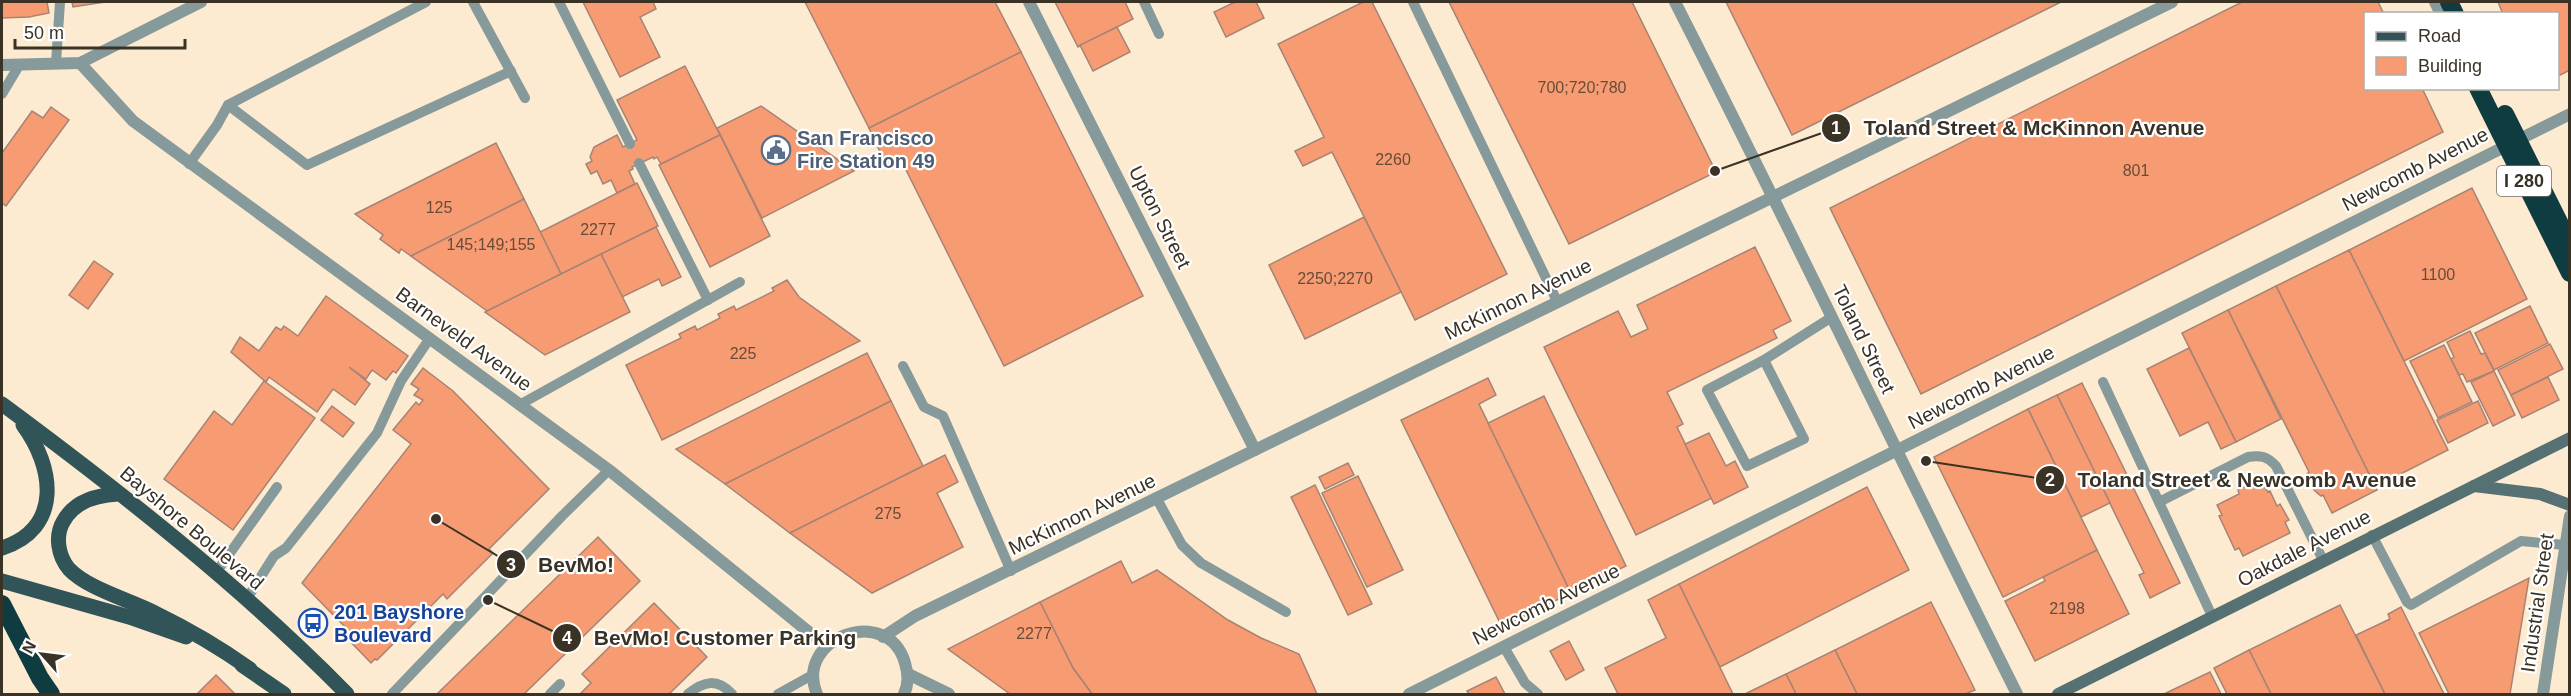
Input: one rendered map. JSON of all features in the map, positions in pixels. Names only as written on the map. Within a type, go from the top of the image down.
[{"type":"highway","name":"I 280","points":[[2479,90],[2570,272]]},
{"type":"highway","name":"I 280","points":[[2493,90],[2570,244]]},
{"type":"highway","points":[[2,604],[40,678],[51,694]]},
{"type":"main road","name":"Bayshore Boulevard","points":[[6,407],[118,494],[246,600],[347,694]]},
{"type":"main road","points":[[2,548],[17,541],[35,526],[46,502],[48,488],[43,458],[35,443],[6,407]]},
{"type":"main road","name":"Oakdale Avenue","points":[[2058,694],[2570,438]]},
{"type":"main road","points":[[2472,486],[2540,494],[2570,505]]},
{"type":"main road","points":[[118,494],[90,498],[74,509],[63,522],[59,533],[59,546],[62,558],[69,568],[92,584],[186,628],[284,694]]},
{"type":"main road","points":[[2,581],[129,617],[185,637],[249,669]]},
{"type":"street","points":[[2,65],[80,63],[201,2]]},
{"type":"street","name":"Upton Street","points":[[1029,2],[1255,450]]},
{"type":"street","name":"Toland Street","points":[[1675,2],[1773,195],[1896,452],[2017,694]]},
{"type":"street","name":"McKinnon Avenue","points":[[884,637],[915,616],[2172,2]]},
{"type":"street","name":"Barneveld Avenue","points":[[80,63],[133,121],[609,470],[826,646]]},
{"type":"street","points":[[2479,90],[2570,272]]},
{"type":"street","name":"Newcomb Avenue","points":[[1409,694],[2570,114]]},
{"type":"street","name":"Industrial Street","points":[[2543,694],[2570,516]]},
{"type":"street","points":[[817,694],[814,674],[818,659],[826,646],[839,637],[853,632],[869,632],[884,637],[896,646],[904,659],[908,674],[904,694]]},
{"type":"street","points":[[908,674],[949,694]]},
{"type":"lane","points":[[56,63],[60,2]]},
{"type":"lane","points":[[189,164],[228,105],[426,2]]},
{"type":"lane","points":[[473,2],[525,98]]},
{"type":"lane","points":[[559,2],[630,144]]},
{"type":"lane","points":[[1144,2],[1159,34]]},
{"type":"lane","points":[[1413,2],[1557,301]]},
{"type":"lane","points":[[2,94],[20,64]]},
{"type":"lane","points":[[228,105],[307,165],[511,71]]},
{"type":"lane","points":[[639,163],[708,300]]},
{"type":"lane","points":[[521,405],[740,282]]},
{"type":"lane","points":[[1764,360],[1804,439],[1747,466],[1707,390],[1764,360],[1832,317]]},
{"type":"lane","points":[[246,600],[274,556],[286,548],[377,433],[401,381],[430,338]]},
{"type":"lane","points":[[903,366],[924,407],[943,416],[1011,571]]},
{"type":"lane","points":[[2103,382],[2212,616]]},
{"type":"lane","points":[[2159,502],[2248,457],[2260,455],[2269,459],[2280,474],[2323,560]]},
{"type":"lane","points":[[392,694],[609,470]]},
{"type":"lane","points":[[215,574],[277,487]]},
{"type":"lane","points":[[1157,499],[1182,545],[1200,563],[1286,612]]},
{"type":"lane","points":[[2372,535],[2407,602],[2411,605],[2521,541],[2565,545]]},
{"type":"lane","points":[[1504,647],[1525,683],[1538,694]]},
{"type":"lane","points":[[778,694],[814,674]]},
{"type":"lane","points":[[688,694],[701,684],[711,682],[725,687],[732,694]]},
{"type":"lane","points":[[550,694],[560,684]]},
{"type":"building","points":[[2,2],[47,2],[49,13],[29,17],[2,18]]},
{"type":"building","points":[[72,2],[105,2],[73,7]]},
{"type":"building","points":[[583,2],[653,2],[656,9],[640,17],[660,57],[620,77]]},
{"type":"building","points":[[805,2],[995,2],[1021,52],[869,128]]},
{"type":"building","points":[[1055,2],[1125,2],[1133,19],[1078,47]]},
{"type":"building","points":[[1235,2],[1256,2],[1264,18],[1226,37],[1214,12]]},
{"type":"building","points":[[1363,2],[1372,2],[1507,274],[1415,320],[1332,152],[1303,166],[1295,151],[1324,137],[1278,44]]},
{"type":"building","points":[[1449,2],[1632,2],[1716,172],[1569,244]]},
{"type":"building","points":[[1726,2],[2061,2],[1792,135]]},
{"type":"building","points":[[2242,2],[2378,2],[2383,12],[2364,12],[2364,90],[2423,90],[2443,132],[1921,394],[1830,208]]},
{"type":"building","points":[[2498,2],[2570,2],[2570,70],[2559,76],[2559,12],[2502,12]]},
{"type":"building","points":[[1117,27],[1130,52],[1093,71],[1080,45]]},
{"type":"building","points":[[1021,52],[1143,296],[1004,366],[902,162],[888,169],[869,128]]},
{"type":"building","points":[[685,66],[720,135],[661,164],[657,157],[654,159],[653,157],[632,167],[633,169],[629,171],[635,184],[617,193],[611,180],[603,184],[597,171],[591,174],[586,164],[592,161],[590,157],[594,147],[617,135],[623,147],[637,140],[617,100]]},
{"type":"building","name":"San Francisco Fire Station 49","points":[[761,106],[854,171],[762,218],[717,128]]},
{"type":"building","points":[[51,107],[69,120],[6,206],[2,203],[2,153],[32,111],[43,118]]},
{"type":"building","points":[[720,135],[770,236],[710,267],[659,165]]},
{"type":"building","points":[[496,143],[524,199],[411,256],[401,249],[399,253],[380,239],[383,235],[355,214]]},
{"type":"building","points":[[637,183],[658,226],[561,274],[540,232]]},
{"type":"building","points":[[2472,188],[2527,299],[2404,361],[2349,250]]},
{"type":"building","points":[[524,199],[561,274],[487,311],[411,256]]},
{"type":"building","points":[[1364,217],[1401,292],[1305,339],[1269,265]]},
{"type":"building","points":[[656,227],[681,277],[662,286],[659,279],[622,297],[601,254]]},
{"type":"building","points":[[1755,247],[1791,321],[1773,330],[1777,338],[1667,392],[1683,424],[1677,427],[1712,498],[1636,535],[1544,347],[1618,311],[1631,337],[1648,329],[1637,305]]},
{"type":"building","points":[[2349,250],[2448,450],[2375,487],[2276,286]]},
{"type":"building","points":[[601,254],[630,312],[545,355],[485,312]]},
{"type":"building","points":[[94,261],[113,274],[88,309],[69,295]]},
{"type":"building","points":[[787,280],[799,297],[860,341],[662,440],[626,365],[681,338],[679,334],[695,326],[697,330],[720,318],[718,314],[734,306],[736,310],[774,291],[772,288]]},
{"type":"building","points":[[2276,286],[2377,490],[2332,513],[2323,495],[2321,496],[2314,490],[2307,474],[2309,472],[2228,310]]},
{"type":"building","points":[[326,296],[408,356],[396,373],[393,371],[386,380],[372,370],[366,379],[349,367],[370,384],[355,405],[333,389],[317,412],[269,377],[266,382],[231,352],[240,337],[259,351],[276,327],[281,330],[284,326],[298,336]]},
{"type":"building","points":[[2530,306],[2548,343],[2494,370],[2475,333]]},
{"type":"building","points":[[2228,310],[2281,419],[2236,442],[2182,333]]},
{"type":"building","points":[[2470,331],[2481,354],[2485,353],[2494,371],[2467,382],[2463,374],[2459,375],[2451,359],[2454,357],[2447,342]]},
{"type":"building","points":[[2550,344],[2563,369],[2511,395],[2498,370]]},
{"type":"building","points":[[2444,345],[2472,402],[2438,418],[2410,361]]},
{"type":"building","points":[[2189,348],[2236,442],[2221,449],[2208,422],[2180,436],[2147,369]]},
{"type":"building","points":[[867,353],[891,401],[725,484],[676,449]]},
{"type":"building","points":[[423,368],[453,391],[549,489],[489,549],[493,553],[447,599],[443,594],[377,660],[371,663],[343,634],[348,630],[302,583],[411,444],[393,430],[416,402],[419,405],[423,400],[414,395],[419,389],[411,384]]},
{"type":"building","points":[[2494,371],[2515,415],[2493,426],[2471,382]]},
{"type":"building","points":[[2548,377],[2559,400],[2522,418],[2511,395]]},
{"type":"building","points":[[1488,378],[1496,395],[1479,404],[1571,593],[1502,627],[1401,420]]},
{"type":"building","points":[[264,381],[315,418],[233,530],[164,479],[214,411],[232,425]]},
{"type":"building","points":[[2082,383],[2180,583],[2150,598],[2139,575],[2144,573],[2057,395]]},
{"type":"building","points":[[2057,395],[2110,503],[2081,517],[2028,409]]},
{"type":"building","points":[[1544,396],[1626,566],[1571,593],[1488,423]]},
{"type":"building","points":[[891,401],[923,466],[790,533],[725,484]]},
{"type":"building","points":[[2478,401],[2488,423],[2448,443],[2437,420]]},
{"type":"building","points":[[332,406],[354,423],[343,437],[321,420]]},
{"type":"building","points":[[2028,409],[2097,550],[2003,597],[1934,457]]},
{"type":"building","points":[[1709,433],[1726,466],[1735,461],[1748,487],[1714,504],[1685,444]]},
{"type":"building","points":[[945,455],[958,482],[937,493],[963,547],[872,593],[790,533]]},
{"type":"building","points":[[1348,463],[1354,475],[1325,489],[1319,477]]},
{"type":"building","points":[[1358,476],[1403,570],[1367,587],[1322,493]]},
{"type":"building","points":[[2259,480],[2268,492],[2270,491],[2277,506],[2280,504],[2289,520],[2285,522],[2290,533],[2243,556],[2239,548],[2235,550],[2219,516],[2222,515],[2217,505],[2239,494],[2238,490]]},
{"type":"building","points":[[1315,485],[1372,604],[1348,615],[1291,497]]},
{"type":"building","points":[[1867,487],[1909,570],[1720,667],[1679,584]]},
{"type":"building","points":[[598,537],[640,581],[524,694],[437,694]]},
{"type":"building","points":[[2097,550],[2129,614],[2035,661],[2005,601],[2045,581],[2043,577]]},
{"type":"building","points":[[1121,561],[1132,583],[1157,570],[1228,620],[1261,638],[1299,654],[1317,694],[1092,694],[1073,668],[1040,602]]},
{"type":"building","points":[[2529,578],[2510,694],[2449,694],[2419,633]]},
{"type":"building","points":[[1679,584],[1733,694],[1618,694],[1605,668],[1666,638],[1648,600]]},
{"type":"building","points":[[1040,602],[1073,668],[1092,694],[1010,694],[948,649]]},
{"type":"building","points":[[1931,602],[1975,690],[1965,694],[1857,694],[1835,650]]},
{"type":"building","points":[[654,603],[707,657],[669,694],[580,694],[591,683],[582,674]]},
{"type":"building","points":[[2340,605],[2385,694],[2271,694],[2249,650]]},
{"type":"building","points":[[2401,607],[2444,694],[2385,694],[2356,635],[2390,619],[2388,614]]},
{"type":"building","points":[[1569,641],[1584,670],[1566,680],[1550,651]]},
{"type":"building","points":[[1835,650],[1857,694],[1796,694],[1786,674]]},
{"type":"building","points":[[2249,650],[2271,694],[2227,694],[2214,668]]},
{"type":"building","points":[[2210,672],[2221,694],[2164,694]]},
{"type":"building","points":[[1786,674],[1796,694],[1745,694]]},
{"type":"building","points":[[216,675],[235,694],[197,694]]},
{"type":"building","points":[[1496,677],[1505,694],[1469,694],[1467,691]]},
{"type":"place","name":"San Francisco Fire Station 49","points":[[776,150]]},
{"type":"place","name":"Toland Street & McKinnon Avenue","points":[[1715,171]]},
{"type":"place","name":"Toland Street & Newcomb Avenue","points":[[1926,461]]},
{"type":"place","name":"BevMo!","points":[[436,519]]},
{"type":"place","name":"BevMo! Customer Parking","points":[[488,600]]},
{"type":"place","name":"201 Bayshore Boulevard","points":[[313,623]]}]
